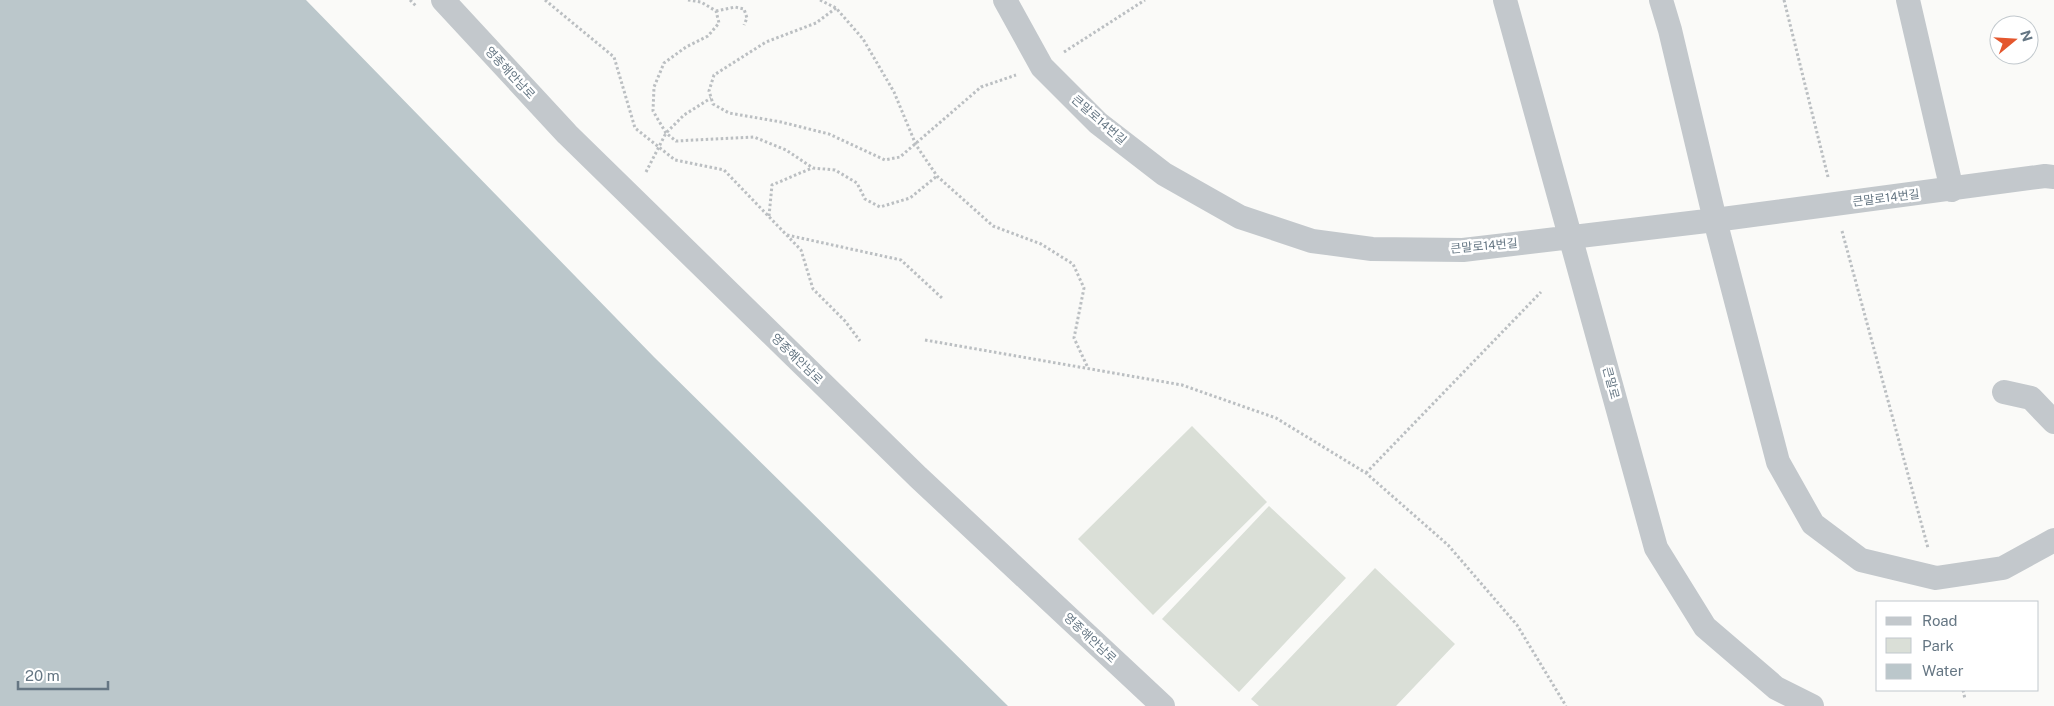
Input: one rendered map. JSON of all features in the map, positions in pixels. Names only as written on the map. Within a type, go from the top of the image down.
[{"type":"street","name":"영종해안남로","points":[[443,0],[574,141],[918,477],[1163,706]]},
{"type":"street","name":"큰말로14번길","points":[[1005,0],[1042,67],[1098,123],[1164,174],[1240,217],[1312,241],[1372,249],[1464,250],[1952,190],[2044,176],[2054,177]]},
{"type":"street","name":"큰말로","points":[[1505,0],[1656,548],[1705,627],[1776,688],[1812,706]]},
{"type":"street","points":[[1661,0],[1670,30],[1715,220],[1778,462],[1813,524],[1861,560],[1936,578],[2003,568],[2054,540]]},
{"type":"street","points":[[1908,0],[1952,190]]},
{"type":"street","points":[[2004,392],[2031,398],[2054,422]]},
{"type":"path","points":[[545,0],[614,57],[635,128],[675,160],[724,170],[802,250],[813,289],[845,321],[860,341]]},
{"type":"path","points":[[688,0],[701,1],[716,11],[719,23],[708,36],[686,47],[664,63],[654,87],[653,111],[666,133],[676,141],[754,137],[786,150],[813,168]]},
{"type":"path","points":[[820,0],[836,8],[863,39],[894,92],[916,145],[937,176],[993,226],[1040,244],[1073,264],[1084,288],[1074,338],[1088,368]]},
{"type":"path","points":[[1784,0],[1834,205],[1936,578]]},
{"type":"path","points":[[716,11],[735,7],[744,9],[747,18],[744,25]]},
{"type":"path","points":[[836,8],[816,23],[766,42],[714,75],[709,91],[713,104],[730,113],[781,122],[830,134],[885,160],[900,157],[916,145]]},
{"type":"path","points":[[645,173],[666,133],[684,115],[711,98]]},
{"type":"path","points":[[769,216],[772,185],[813,168],[836,170],[857,183],[865,199],[880,207],[910,198],[937,176]]},
{"type":"path","points":[[786,235],[901,260],[942,298]]},
{"type":"path","points":[[1366,473],[1541,292]]},
{"type":"path","points":[[925,340],[1182,385],[1276,418],[1366,473],[1448,545],[1518,625],[1566,706]]},
{"type":"path","points":[[1963,691],[1965,699]]},
{"type":"green space","points":[[1192,426],[1267,502],[1153,615],[1078,539]]},
{"type":"green space","points":[[1269,506],[1346,578],[1239,692],[1162,619]]},
{"type":"green space","points":[[1375,568],[1455,644],[1396,706],[1259,706],[1251,699]]},
{"type":"water","points":[[0,0],[306,0],[654,357],[1008,706],[0,706]]}]
